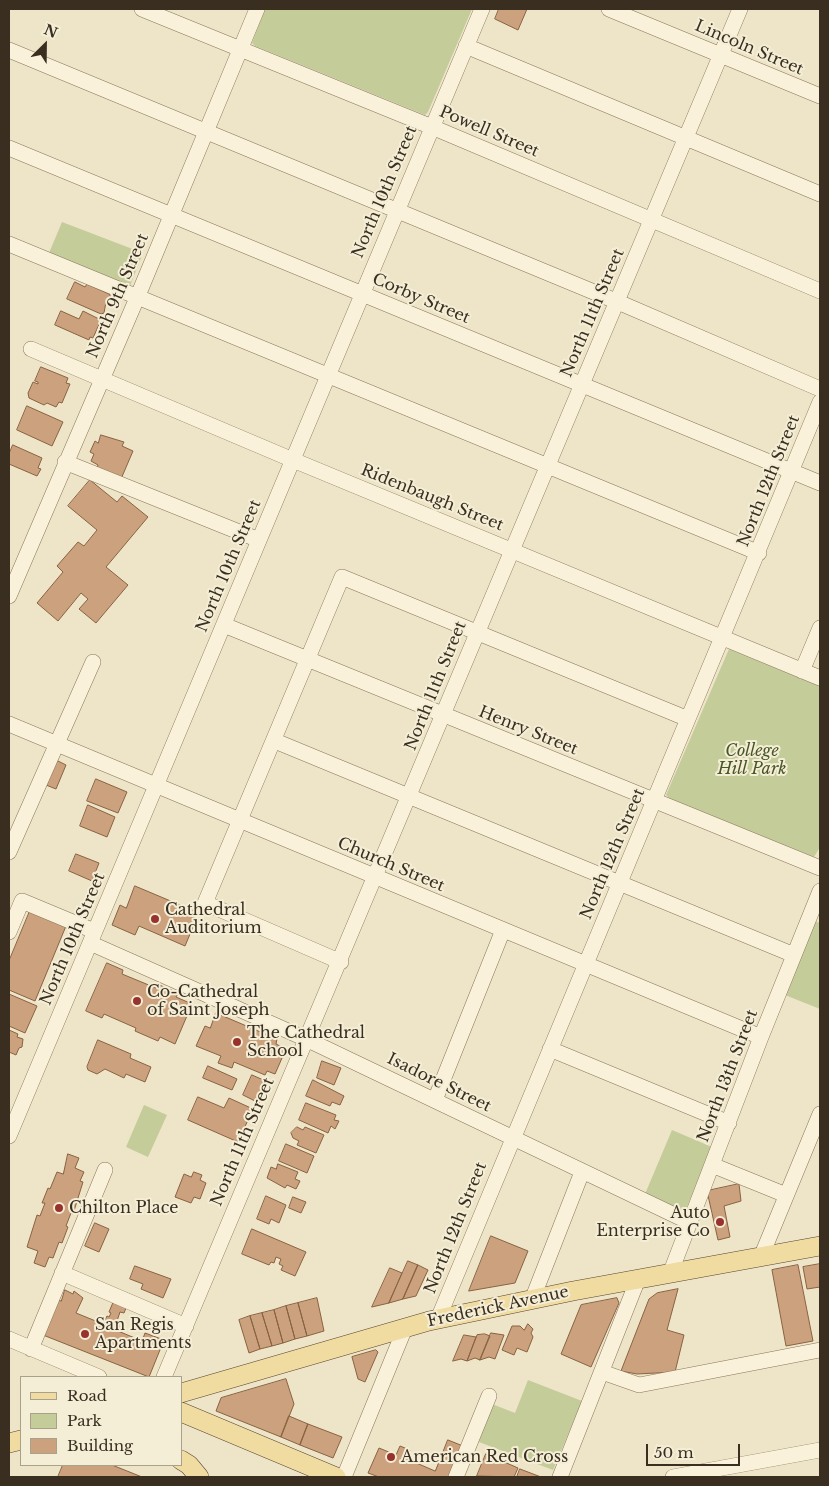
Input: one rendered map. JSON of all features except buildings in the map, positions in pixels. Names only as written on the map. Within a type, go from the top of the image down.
[{"type":"main road","name":"Frederick Avenue","points":[[182,1393],[438,1319],[820,1246]]},
{"type":"main road","points":[[182,1412],[336,1477]]},
{"type":"main road","points":[[182,1460],[189,1464],[199,1477]]},
{"type":"street","name":"Powell Street","points":[[142,9],[652,218],[820,290]]},
{"type":"street","name":"North 9th Street","points":[[9,596],[137,298],[257,9]]},
{"type":"street","name":"North 10th Street","points":[[9,1136],[482,9]]},
{"type":"street","name":"Lincoln Street","points":[[609,9],[820,96]]},
{"type":"street","name":"North 11th Street","points":[[164,1376],[306,1039],[341,962],[546,466],[618,302],[685,137],[740,9]]},
{"type":"street","points":[[466,46],[820,194]]},
{"type":"street","points":[[9,50],[618,302],[820,389]]},
{"type":"street","name":"Corby Street","points":[[9,148],[820,483]]},
{"type":"street","points":[[9,244],[759,553]]},
{"type":"street","name":"Ridenbaugh Street","points":[[31,349],[292,460],[820,678]]},
{"type":"street","name":"North 12th Street","points":[[438,1319],[722,637],[759,553],[820,402]]},
{"type":"street","points":[[65,462],[259,540]]},
{"type":"street","points":[[341,962],[205,903],[342,577],[478,631],[688,719]]},
{"type":"street","name":"Henry Street","points":[[224,625],[820,868]]},
{"type":"street","points":[[802,670],[820,628]]},
{"type":"street","points":[[9,852],[93,662]]},
{"type":"street","name":"Church Street","points":[[9,724],[761,1037]]},
{"type":"street","points":[[274,741],[619,885],[794,955]]},
{"type":"street","name":"North 13th Street","points":[[670,1274],[761,1037],[820,891]]},
{"type":"street","name":"Isadore Street","points":[[9,932],[22,901],[92,937],[689,1222]]},
{"type":"street","points":[[435,1100],[503,930]]},
{"type":"street","points":[[550,1049],[729,1123]]},
{"type":"street","points":[[761,1257],[820,1114]]},
{"type":"street","points":[[712,1165],[786,1195]]},
{"type":"street","points":[[31,1349],[105,1170]]},
{"type":"street","points":[[532,1300],[582,1172]]},
{"type":"street","points":[[62,1273],[186,1326]]},
{"type":"street","points":[[560,1477],[638,1280]]},
{"type":"street","points":[[344,1477],[405,1328]]},
{"type":"street","points":[[9,1339],[97,1376]]},
{"type":"street","points":[[602,1372],[639,1385],[820,1350]]},
{"type":"street","points":[[456,1477],[490,1396]]},
{"type":"street","points":[[673,1477],[820,1450]]},
{"type":"green space","points":[[265,9],[472,9],[428,112],[425,115],[255,46],[252,43]]},
{"type":"green space","points":[[62,222],[143,253],[130,286],[49,253]]},
{"type":"green space","name":"College Hill Park","points":[[729,649],[820,686],[820,847],[814,857],[670,799],[666,795]]},
{"type":"green space","points":[[815,921],[820,923],[820,1009],[785,995]]},
{"type":"green space","points":[[144,1105],[167,1115],[148,1157],[126,1147]]},
{"type":"green space","points":[[672,1130],[712,1147],[686,1209],[681,1212],[645,1194]]},
{"type":"green space","points":[[528,1380],[582,1401],[553,1470],[479,1442],[492,1404],[515,1413]]},
{"type":"place","name":"Cathedral Auditorium","points":[[155,919]]},
{"type":"place","name":"Co-Cathedral of Saint Joseph","points":[[137,1001]]},
{"type":"place","name":"The Cathedral School","points":[[237,1042]]},
{"type":"place","name":"Chilton Place","points":[[59,1208]]},
{"type":"place","name":"Auto Enterprise Co","points":[[720,1222]]},
{"type":"place","name":"San Regis Apartments","points":[[85,1334]]},
{"type":"place","name":"American Red Cross","points":[[391,1457]]}]
